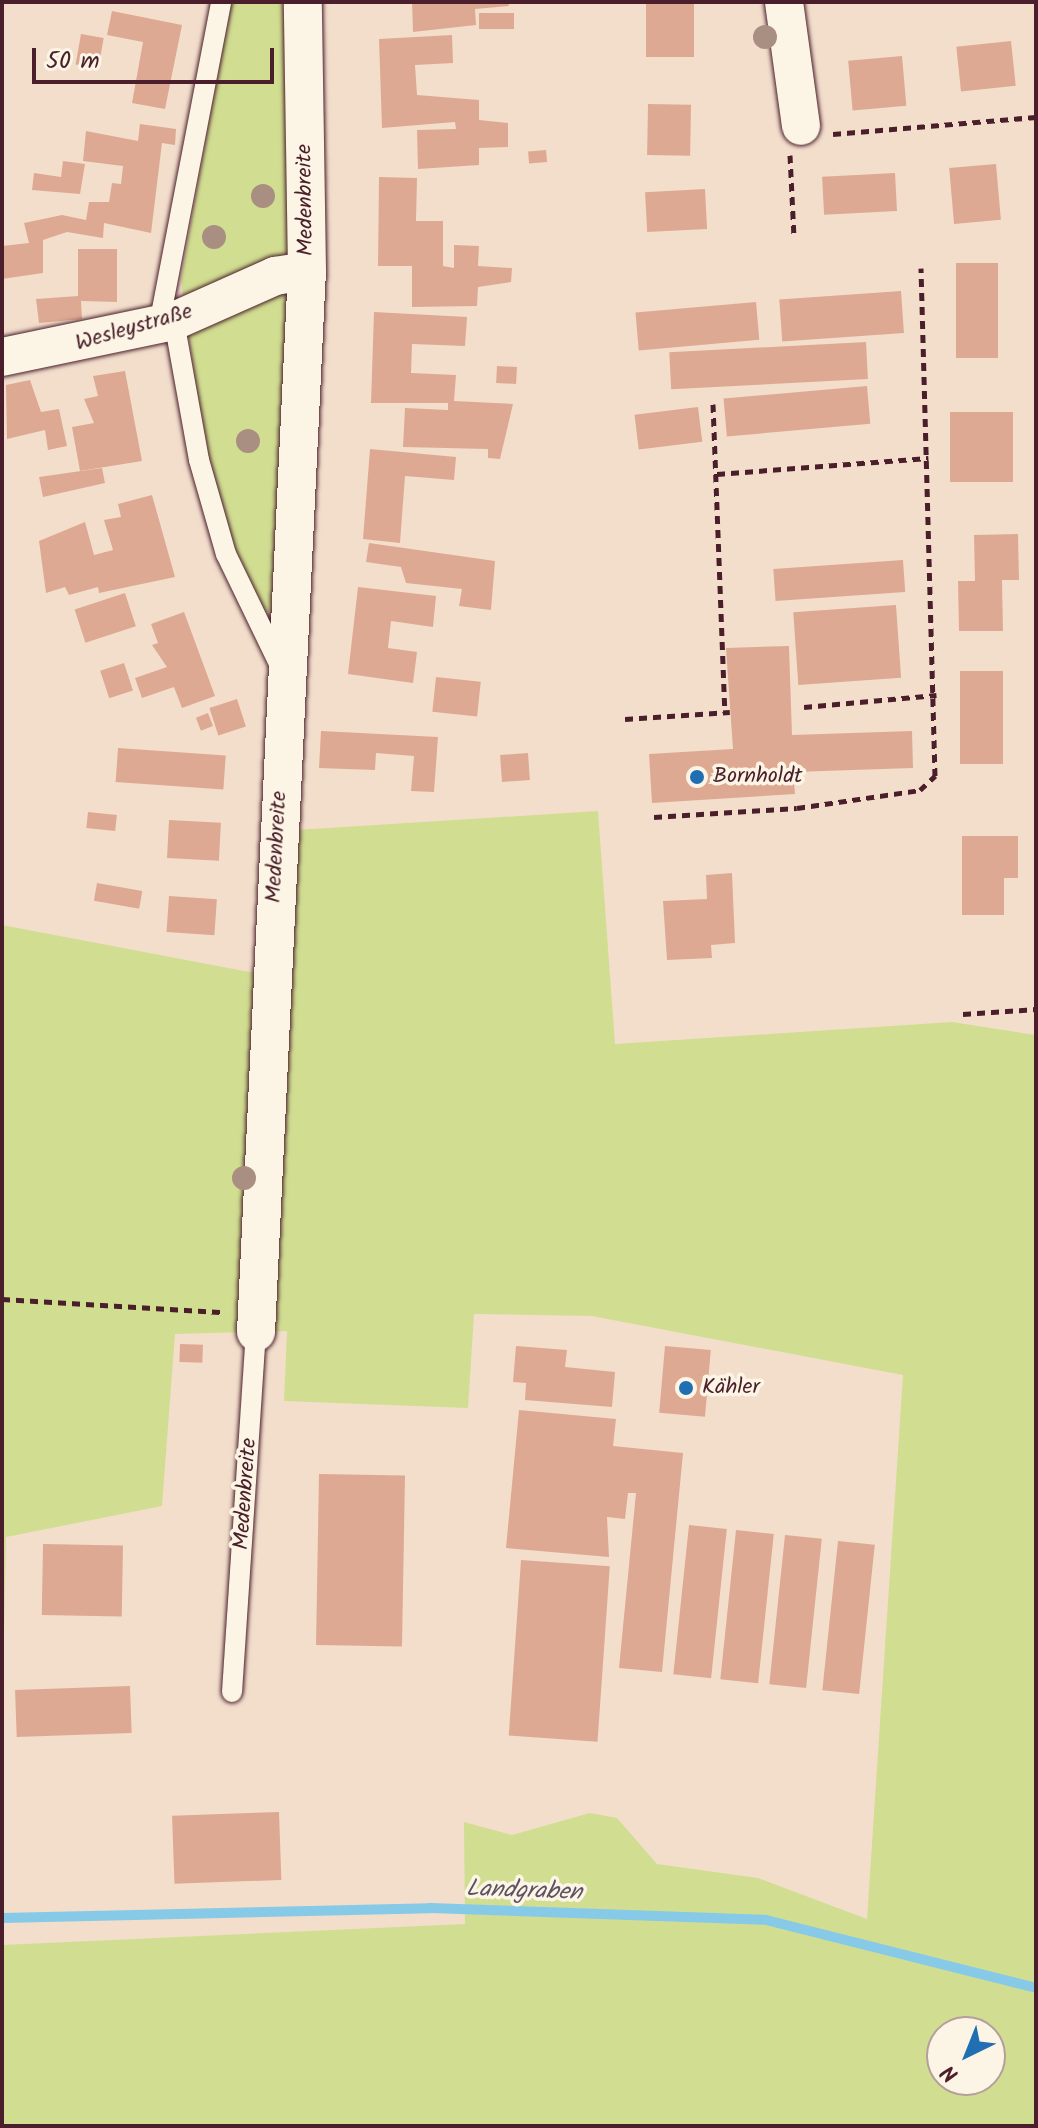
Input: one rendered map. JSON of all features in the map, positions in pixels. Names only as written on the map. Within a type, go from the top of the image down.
[{"type":"street","name":"Medenbreite","points":[[257,1321],[307,271],[303,2]]},
{"type":"street","points":[[784,2],[801,126]]},
{"type":"street","name":"Wesleystraße","points":[[2,357],[166,323],[275,276],[307,271]]},
{"type":"lane","points":[[221,2],[166,323],[199,460],[226,554],[286,677]]},
{"type":"lane","name":"Medenbreite","points":[[232,1692],[257,1321]]},
{"type":"path","points":[[794,238],[789,143],[801,126],[839,135],[1036,117]]},
{"type":"path","points":[[654,817],[920,790],[935,776],[936,695],[921,268]]},
{"type":"path","points":[[625,719],[728,712],[713,404]]},
{"type":"path","points":[[717,474],[928,458]]},
{"type":"path","points":[[804,707],[936,695]]},
{"type":"path","points":[[963,1014],[1036,1009]]},
{"type":"path","points":[[2,1299],[257,1321]]},
{"type":"green space","points":[[230,2],[291,2],[295,232],[277,611],[262,612],[233,548],[205,455],[181,280]]},
{"type":"green space","points":[[598,811],[615,1044],[952,1022],[1036,1035],[1036,2126],[2,2126],[2,1945],[465,1924],[464,1822],[512,1835],[590,1813],[617,1818],[657,1864],[758,1878],[867,1919],[903,1375],[592,1316],[474,1314],[468,1408],[284,1401],[287,1331],[175,1334],[162,1506],[6,1537],[2,1736],[2,925],[286,979],[296,830]]},
{"type":"building","points":[[412,2],[508,2],[509,6],[475,9],[476,25],[413,32]]},
{"type":"building","points":[[646,2],[694,2],[694,57],[646,57]]},
{"type":"building","points":[[112,11],[182,25],[165,109],[132,103],[143,42],[107,35]]},
{"type":"building","points":[[479,13],[514,13],[514,29],[479,29]]},
{"type":"building","points":[[81,34],[104,38],[98,69],[76,65]]},
{"type":"building","points":[[452,35],[453,63],[415,65],[417,95],[479,100],[479,120],[508,123],[508,147],[479,148],[479,165],[418,169],[417,130],[456,129],[455,122],[382,128],[379,39]]},
{"type":"building","points":[[1011,41],[1016,86],[961,92],[956,47]]},
{"type":"building","points":[[902,56],[906,106],[853,111],[848,61]]},
{"type":"building","points":[[648,104],[691,105],[690,156],[647,155]]},
{"type":"building","points":[[140,124],[176,129],[175,145],[162,143],[151,233],[104,223],[103,238],[67,232],[43,240],[43,273],[2,279],[2,246],[29,243],[24,223],[62,215],[86,220],[89,202],[109,202],[112,183],[121,184],[123,166],[83,161],[86,131],[138,141]]},
{"type":"building","points":[[546,150],[547,162],[529,164],[528,152]]},
{"type":"building","points":[[63,161],[85,164],[80,194],[32,190],[34,173],[61,177]]},
{"type":"building","points":[[996,164],[1001,220],[954,224],[949,168]]},
{"type":"building","points":[[895,173],[897,211],[824,215],[822,177]]},
{"type":"building","points":[[379,177],[417,178],[416,221],[443,221],[443,266],[454,268],[454,245],[479,246],[478,266],[512,268],[511,282],[478,287],[477,306],[412,307],[412,266],[378,266]]},
{"type":"building","points":[[705,189],[707,229],[647,232],[645,192]]},
{"type":"building","points":[[78,249],[117,249],[117,302],[81,301],[82,319],[39,323],[36,299],[78,296]]},
{"type":"building","points":[[956,263],[998,263],[998,358],[956,358]]},
{"type":"building","points":[[901,291],[904,333],[782,341],[779,300]]},
{"type":"building","points":[[756,302],[759,340],[639,350],[635,313]]},
{"type":"building","points":[[374,312],[467,317],[465,346],[412,344],[411,373],[456,375],[454,401],[513,404],[500,459],[488,458],[488,449],[403,447],[405,408],[448,410],[448,403],[371,403]]},
{"type":"building","points":[[866,342],[868,379],[671,389],[669,352]]},
{"type":"building","points":[[497,366],[517,367],[516,384],[496,383]]},
{"type":"building","points":[[125,371],[142,461],[80,471],[72,427],[94,423],[84,399],[98,396],[93,376]]},
{"type":"building","points":[[30,380],[41,412],[59,409],[67,446],[48,450],[45,430],[7,439],[6,385]]},
{"type":"building","points":[[867,386],[870,424],[727,436],[724,399]]},
{"type":"building","points":[[698,407],[702,442],[639,450],[634,415]]},
{"type":"building","points":[[950,412],[1013,412],[1013,482],[950,482]]},
{"type":"building","points":[[370,449],[456,457],[454,480],[405,476],[400,543],[363,539]]},
{"type":"building","points":[[102,468],[105,483],[43,497],[39,477]]},
{"type":"building","points":[[152,495],[175,577],[99,593],[98,587],[69,595],[65,587],[46,593],[39,541],[85,522],[94,555],[113,550],[104,520],[121,517],[118,504]]},
{"type":"building","points":[[1018,534],[1019,580],[1002,580],[1003,631],[959,631],[958,581],[975,581],[974,535]]},
{"type":"building","points":[[369,543],[495,561],[491,610],[459,606],[462,589],[406,583],[401,567],[366,562]]},
{"type":"building","points":[[903,560],[905,592],[776,601],[773,569]]},
{"type":"building","points":[[358,587],[436,596],[433,627],[391,621],[388,648],[417,652],[413,683],[348,674]]},
{"type":"building","points":[[125,593],[136,626],[85,643],[75,609]]},
{"type":"building","points":[[896,605],[901,678],[798,685],[793,612]]},
{"type":"building","points":[[184,612],[215,696],[182,708],[174,687],[142,698],[135,678],[167,667],[152,645],[158,643],[151,624]]},
{"type":"building","points":[[789,646],[792,735],[912,731],[913,768],[793,772],[795,794],[652,803],[649,754],[733,749],[726,648]]},
{"type":"building","points":[[124,663],[133,691],[109,698],[100,671]]},
{"type":"building","points":[[960,671],[1003,671],[1003,764],[960,764]]},
{"type":"building","points":[[436,677],[481,682],[477,717],[432,712]]},
{"type":"building","points":[[237,699],[246,727],[218,736],[209,708]]},
{"type":"building","points":[[208,713],[213,726],[201,731],[196,718]]},
{"type":"building","points":[[321,731],[438,737],[434,792],[411,791],[414,756],[376,753],[375,770],[319,768]]},
{"type":"building","points":[[118,748],[226,756],[223,789],[116,782]]},
{"type":"building","points":[[528,753],[530,780],[502,782],[500,755]]},
{"type":"building","points":[[88,812],[117,815],[115,831],[86,828]]},
{"type":"building","points":[[169,820],[221,823],[219,861],[167,858]]},
{"type":"building","points":[[962,836],[1018,836],[1018,878],[1004,878],[1004,915],[962,915]]},
{"type":"building","points":[[732,873],[735,943],[711,945],[712,958],[667,960],[663,901],[707,899],[706,875]]},
{"type":"building","points":[[97,883],[142,891],[139,909],[94,901]]},
{"type":"building","points":[[169,896],[217,899],[214,935],[166,932]]},
{"type":"building","points":[[180,1344],[203,1345],[202,1363],[179,1362]]},
{"type":"building","points":[[516,1346],[567,1350],[565,1367],[615,1372],[612,1407],[525,1400],[526,1383],[513,1382]]},
{"type":"building","points":[[665,1346],[711,1350],[705,1417],[659,1413]]},
{"type":"building","points":[[519,1410],[616,1419],[613,1446],[683,1453],[662,1672],[619,1668],[636,1493],[628,1493],[625,1519],[607,1517],[609,1557],[506,1548]]},
{"type":"building","points":[[319,1474],[405,1476],[402,1646],[316,1645]]},
{"type":"building","points":[[689,1525],[727,1529],[711,1678],[673,1674]]},
{"type":"building","points":[[736,1530],[774,1534],[758,1683],[720,1679]]},
{"type":"building","points":[[785,1535],[822,1539],[806,1688],[769,1684]]},
{"type":"building","points":[[838,1541],[875,1545],[859,1694],[822,1690]]},
{"type":"building","points":[[43,1544],[123,1545],[122,1616],[42,1615]]},
{"type":"building","points":[[521,1560],[610,1566],[598,1742],[509,1736]]},
{"type":"building","points":[[130,1686],[132,1733],[17,1737],[15,1690]]},
{"type":"building","points":[[279,1812],[281,1880],[174,1884],[172,1816]]},
{"type":"waterway","name":"Landgraben","points":[[2,1918],[430,1908],[766,1920],[1036,1988]]},
{"type":"place","name":"Bornholdt","points":[[697,777]]},
{"type":"place","name":"Kähler","points":[[686,1388]]}]
